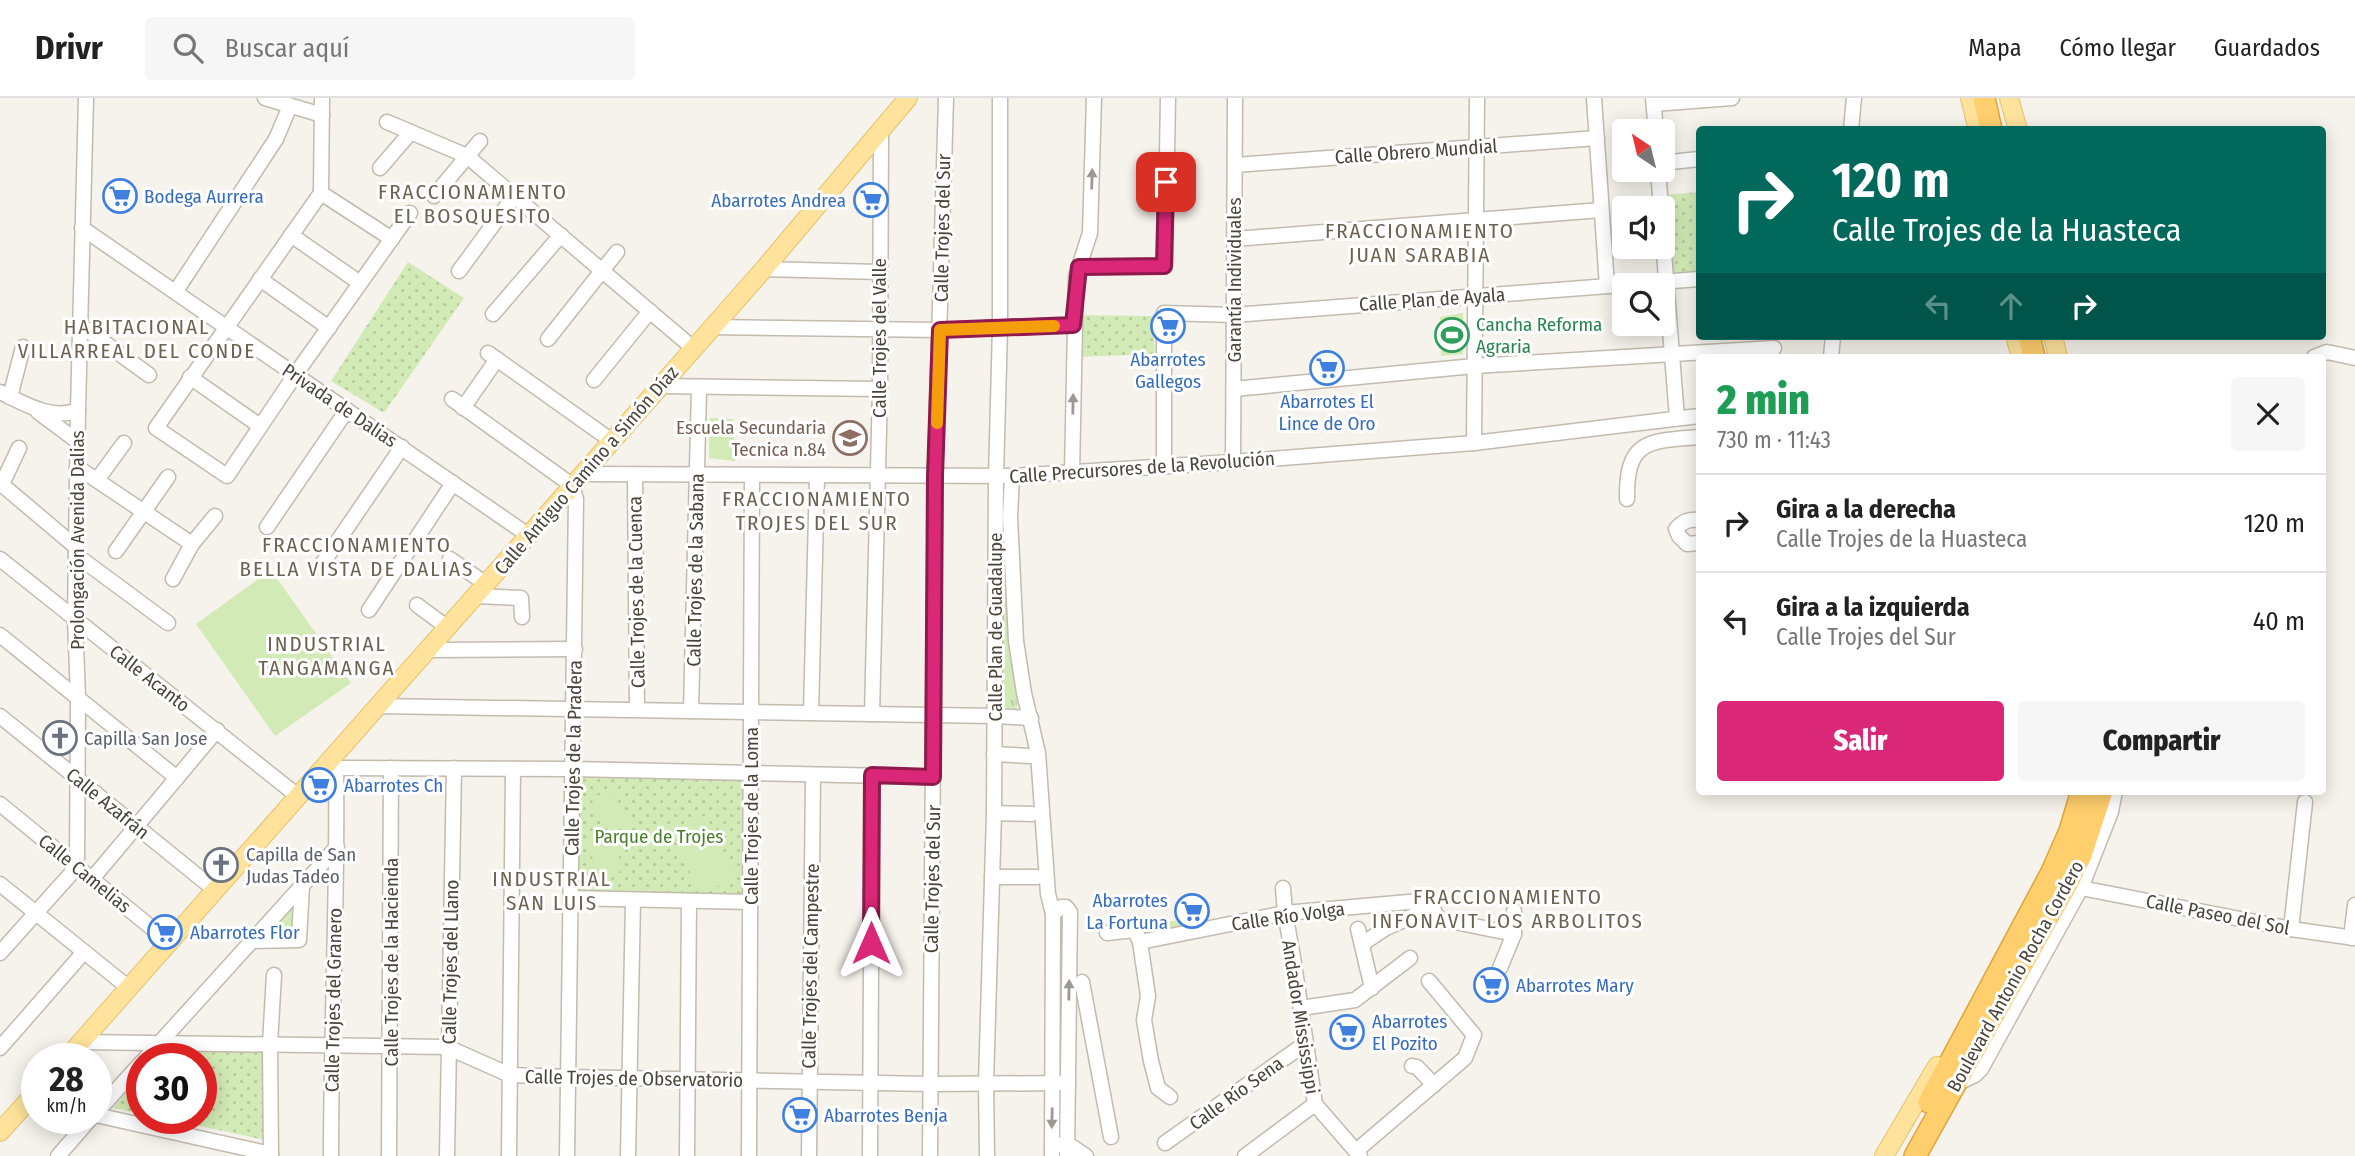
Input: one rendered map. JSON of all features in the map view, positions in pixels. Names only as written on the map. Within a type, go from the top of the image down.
[{"type":"highway","points":[[1984,98],[1991,126]]},
{"type":"highway","points":[[1997,98],[2004,126]]},
{"type":"highway","name":"Boulevard Antonio Rocha Cordero","points":[[1900,1156],[2051,874],[2070,831],[2081,795]]},
{"type":"highway","name":"Boulevard Antonio Rocha Cordero","points":[[1915,1156],[2068,882],[2081,855],[2101,795]]},
{"type":"main road","name":"Calle Antiguo Camino a Simón Díaz","points":[[81,1042],[299,797],[332,765],[379,706],[764,269],[908,98]]},
{"type":"main road","points":[[1970,98],[1978,126]]},
{"type":"main road","points":[[2009,98],[2017,126]]},
{"type":"main road","points":[[1884,1156],[1969,1011],[1984,998]]},
{"type":"main road","points":[[0,1132],[21,1109]]},
{"type":"street","name":"Prolongación Avenida Dalias","points":[[77,867],[77,440],[86,98]]},
{"type":"street","points":[[265,98],[322,115]]},
{"type":"street","points":[[322,98],[321,193],[156,428],[227,476],[295,374],[410,213]]},
{"type":"street","name":"Calle Trojes del Sur","points":[[930,1156],[935,476],[946,98]]},
{"type":"street","name":"Calle Plan de Guadalupe","points":[[987,1156],[986,1083],[994,813],[996,476],[1000,327],[1000,98]]},
{"type":"street","points":[[1072,472],[1073,325],[1079,267],[1090,233],[1094,98]]},
{"type":"street","points":[[1079,267],[1164,266],[1168,98]]},
{"type":"street","name":"Garantía Individuales","points":[[1233,462],[1235,98]]},
{"type":"street","points":[[1474,443],[1477,98]]},
{"type":"street","points":[[1594,98],[1606,286]]},
{"type":"street","points":[[1655,119],[1653,101],[1732,98]]},
{"type":"street","points":[[1851,126],[1854,98]]},
{"type":"street","points":[[176,291],[276,139],[290,106]]},
{"type":"street","points":[[387,122],[467,156],[693,348]]},
{"type":"street","name":"Calle Trojes del Valle","points":[[872,715],[880,389],[881,130]]},
{"type":"street","points":[[380,168],[411,132]]},
{"type":"street","name":"Calle Obrero Mundial","points":[[1235,165],[1597,138]]},
{"type":"street","points":[[434,196],[480,141]]},
{"type":"street","points":[[1675,162],[1696,159]]},
{"type":"street","points":[[321,193],[392,239]]},
{"type":"street","points":[[459,271],[514,195]]},
{"type":"street","points":[[1235,239],[1601,210]]},
{"type":"street","name":"Privada de Dalias","points":[[82,228],[528,535]]},
{"type":"street","points":[[291,235],[360,283]]},
{"type":"street","points":[[493,314],[561,235]]},
{"type":"street","points":[[548,339],[617,252]]},
{"type":"street","points":[[764,269],[879,272]]},
{"type":"street","points":[[260,279],[329,328]]},
{"type":"street","name":"Calle Plan de Ayala","points":[[1675,281],[1696,279]]},
{"type":"street","name":"Calle Plan de Ayala","points":[[1164,465],[1164,313],[1234,315],[1612,286]]},
{"type":"street","points":[[594,380],[650,311]]},
{"type":"street","points":[[80,325],[149,375]]},
{"type":"street","points":[[712,327],[940,330],[1073,325]]},
{"type":"street","points":[[1670,336],[1677,418]]},
{"type":"street","points":[[23,347],[5,394],[31,407],[77,440]]},
{"type":"street","points":[[1234,389],[1474,366],[1774,348]]},
{"type":"street","points":[[2322,354],[2327,352],[2355,358]]},
{"type":"street","points":[[577,480],[458,404],[492,356],[612,441]]},
{"type":"street","points":[[190,377],[260,426]]},
{"type":"street","points":[[660,386],[880,389]]},
{"type":"street","name":"Calle Trojes de la Sabana","points":[[691,710],[699,388]]},
{"type":"street","points":[[31,407],[58,414],[78,411]]},
{"type":"street","points":[[267,527],[347,410]]},
{"type":"street","name":"Calle Precursores de la Revolución","points":[[577,480],[635,476],[1012,476],[1474,443],[1696,416]]},
{"type":"street","points":[[1627,499],[1626,475],[1633,457],[1647,444],[1660,440],[1696,437]]},
{"type":"street","points":[[97,480],[124,443]]},
{"type":"street","points":[[320,567],[402,447]]},
{"type":"street","points":[[19,448],[1,484],[76,552],[168,623]]},
{"type":"street","points":[[77,467],[192,544]]},
{"type":"street","name":"Calle Trojes de la Cuenca","points":[[635,476],[637,709]]},
{"type":"street","name":"Calle Trojes de la Loma","points":[[749,1156],[752,476]]},
{"type":"street","points":[[1012,476],[1010,517],[1016,641],[1038,753],[1048,894],[1053,914],[1052,1151],[1068,1150],[1086,1156]]},
{"type":"street","points":[[116,551],[168,477]]},
{"type":"street","points":[[811,713],[817,477]]},
{"type":"street","name":"Calle Trojes de la Pradera","points":[[567,1156],[577,480]]},
{"type":"street","points":[[369,610],[453,483]]},
{"type":"street","points":[[173,579],[192,544],[215,516]]},
{"type":"street","points":[[1696,520],[1681,523],[1676,529],[1679,537],[1687,544],[1696,544]]},
{"type":"street","name":"Calle Acanto","points":[[0,559],[299,797]]},
{"type":"street","points":[[450,559],[481,590],[520,598],[522,617]]},
{"type":"street","points":[[417,605],[448,628]]},
{"type":"street","points":[[0,635],[177,778]]},
{"type":"street","points":[[429,650],[575,649]]},
{"type":"street","points":[[379,706],[1031,718]]},
{"type":"street","name":"Calle Azafrán","points":[[0,716],[215,890]]},
{"type":"street","points":[[92,879],[217,730]]},
{"type":"street","points":[[994,754],[1030,756]]},
{"type":"street","points":[[332,765],[933,777]]},
{"type":"street","name":"Calle Trojes del Granero","points":[[331,1156],[331,1045],[337,847],[332,765]]},
{"type":"street","name":"Calle Trojes de la Hacienda","points":[[389,1156],[391,768]]},
{"type":"street","name":"Calle Trojes del Llano","points":[[447,1156],[454,768]]},
{"type":"street","points":[[509,1156],[513,769]]},
{"type":"street","name":"Calle Trojes del Campestre","points":[[808,1156],[814,775]]},
{"type":"street","points":[[870,1156],[872,775]]},
{"type":"street","points":[[1955,1085],[1981,1069],[2081,888],[2111,812],[2114,795]]},
{"type":"street","points":[[2291,929],[2305,802]]},
{"type":"street","name":"Calle Camelias","points":[[0,804],[169,942]]},
{"type":"street","points":[[994,813],[1032,814]]},
{"type":"street","points":[[160,1043],[337,847]]},
{"type":"street","points":[[0,953],[77,867]]},
{"type":"street","points":[[992,877],[1037,877]]},
{"type":"street","points":[[0,884],[129,988]]},
{"type":"street","points":[[251,941],[299,940],[302,885]]},
{"type":"street","name":"Andador Mississippi","points":[[1283,888],[1284,914],[1315,1104]]},
{"type":"street","name":"Calle Paseo del Sol","points":[[2081,888],[2291,929],[2353,938]]},
{"type":"street","points":[[571,898],[750,902]]},
{"type":"street","points":[[628,1156],[633,900]]},
{"type":"street","name":"Calle Río Volga","points":[[1107,933],[1138,936],[1284,914],[1431,900],[1434,914],[1440,919],[1514,934]]},
{"type":"street","points":[[687,1156],[689,901]]},
{"type":"street","points":[[2353,938],[2355,905]]},
{"type":"street","points":[[1053,914],[1061,906],[1070,912],[1068,1150]]},
{"type":"street","points":[[1362,944],[1386,928],[1433,907]]},
{"type":"street","points":[[1500,968],[1514,934],[1514,911]]},
{"type":"street","points":[[1358,929],[1372,988]]},
{"type":"street","points":[[1138,936],[1148,996],[1144,1020],[1151,1061],[1158,1088],[1170,1097]]},
{"type":"street","points":[[0,1048],[84,952]]},
{"type":"street","points":[[1301,1008],[1354,1000],[1410,958]]},
{"type":"street","points":[[112,1118],[271,1155],[274,975]]},
{"type":"street","points":[[1245,1156],[1315,1104],[1358,1153],[1465,1058],[1474,1035],[1429,981]]},
{"type":"street","points":[[1082,982],[1111,1137]]},
{"type":"street","points":[[1068,1035],[1091,1031]]},
{"type":"street","name":"Calle Trojes de Observatorio","points":[[81,1042],[126,1043]]},
{"type":"street","name":"Calle Río Sena","points":[[1165,1143],[1306,1043]]},
{"type":"street","name":"Calle Trojes de Observatorio","points":[[217,1044],[447,1047],[510,1075],[930,1084],[1068,1083]]},
{"type":"street","points":[[1412,1066],[1417,1067],[1434,1085]]},
{"type":"street","points":[[112,1096],[126,1080]]},
{"type":"street","points":[[58,1156],[77,1134]]},
{"type":"green space","points":[[1696,192],[1696,275],[1675,277],[1675,273],[1670,273],[1669,259],[1675,259],[1675,196],[1665,196]]},
{"type":"green space","points":[[408,262],[464,298],[384,413],[331,381]]},
{"type":"green space","name":"Cancha Reforma Agraria","points":[[1463,313],[1463,354],[1441,356],[1440,317]]},
{"type":"green space","points":[[1077,315],[1152,316],[1155,354],[1077,357]]},
{"type":"green space","points":[[710,418],[733,419],[735,461],[709,458]]},
{"type":"green space","points":[[1001,484],[1007,484],[1017,709],[1000,707]]},
{"type":"green space","points":[[271,570],[351,683],[275,736],[196,624]]},
{"type":"green space","name":"Parque de Trojes","points":[[577,774],[743,778],[743,898],[575,894]]},
{"type":"green space","points":[[611,789],[630,824],[610,833],[591,799]]},
{"type":"green space","points":[[706,815],[736,878],[700,894],[671,832]]},
{"type":"green space","points":[[603,832],[626,869],[604,878],[583,841]]},
{"type":"green space","points":[[292,901],[294,933],[266,933]]},
{"type":"green space","points":[[1195,919],[1195,924],[1139,932],[1138,924]]},
{"type":"green space","points":[[217,1047],[265,1047],[265,1140],[217,1130]]},
{"type":"green space","points":[[126,1093],[126,1111],[113,1108]]},
{"type":"slow traffic","points":[[937,423],[940,330],[1054,326]]},
{"type":"place","name":"Bodega Aurrera","points":[[120,196]]},
{"type":"place","name":"Abarrotes Andrea","points":[[871,200]]},
{"type":"place","name":"Abarrotes Gallegos","points":[[1168,326]]},
{"type":"place","name":"Cancha Reforma Agraria","points":[[1452,335]]},
{"type":"place","name":"Abarrotes El Lince de Oro","points":[[1327,368]]},
{"type":"place","name":"Escuela Secundaria Tecnica n.84","points":[[850,438]]},
{"type":"place","name":"Capilla San Jose","points":[[60,738]]},
{"type":"place","name":"Abarrotes Ch","points":[[319,785]]},
{"type":"place","name":"Capilla de San Judas Tadeo","points":[[221,865]]},
{"type":"place","name":"Abarrotes La Fortuna","points":[[1192,911]]},
{"type":"place","name":"Abarrotes Flor","points":[[165,932]]},
{"type":"place","name":"Abarrotes Mary","points":[[1491,985]]},
{"type":"place","name":"Abarrotes El Pozito","points":[[1347,1032]]},
{"type":"place","name":"Abarrotes Benja","points":[[800,1115]]},
{"type":"district","name":"FRACCIONAMIENTO EL BOSQUESITO","points":[[473,204]]},
{"type":"district","name":"FRACCIONAMIENTO JUAN SARABIA","points":[[1420,243]]},
{"type":"district","name":"HABITACIONAL VILLARREAL DEL CONDE","points":[[137,339]]},
{"type":"district","name":"FRACCIONAMIENTO TROJES DEL SUR","points":[[817,511]]},
{"type":"district","name":"FRACCIONAMIENTO BELLA VISTA DE DALIAS","points":[[357,557]]},
{"type":"district","name":"INDUSTRIAL TANGAMANGA","points":[[327,656]]},
{"type":"district","name":"INDUSTRIAL SAN LUIS","points":[[552,891]]},
{"type":"district","name":"FRACCIONAMIENTO INFONAVIT LOS ARBOLITOS","points":[[1508,909]]},
{"type":"route","points":[[871,943],[872,775],[933,777],[935,476],[940,330],[1073,325],[1079,267],[1164,266],[1166,182]]}]
